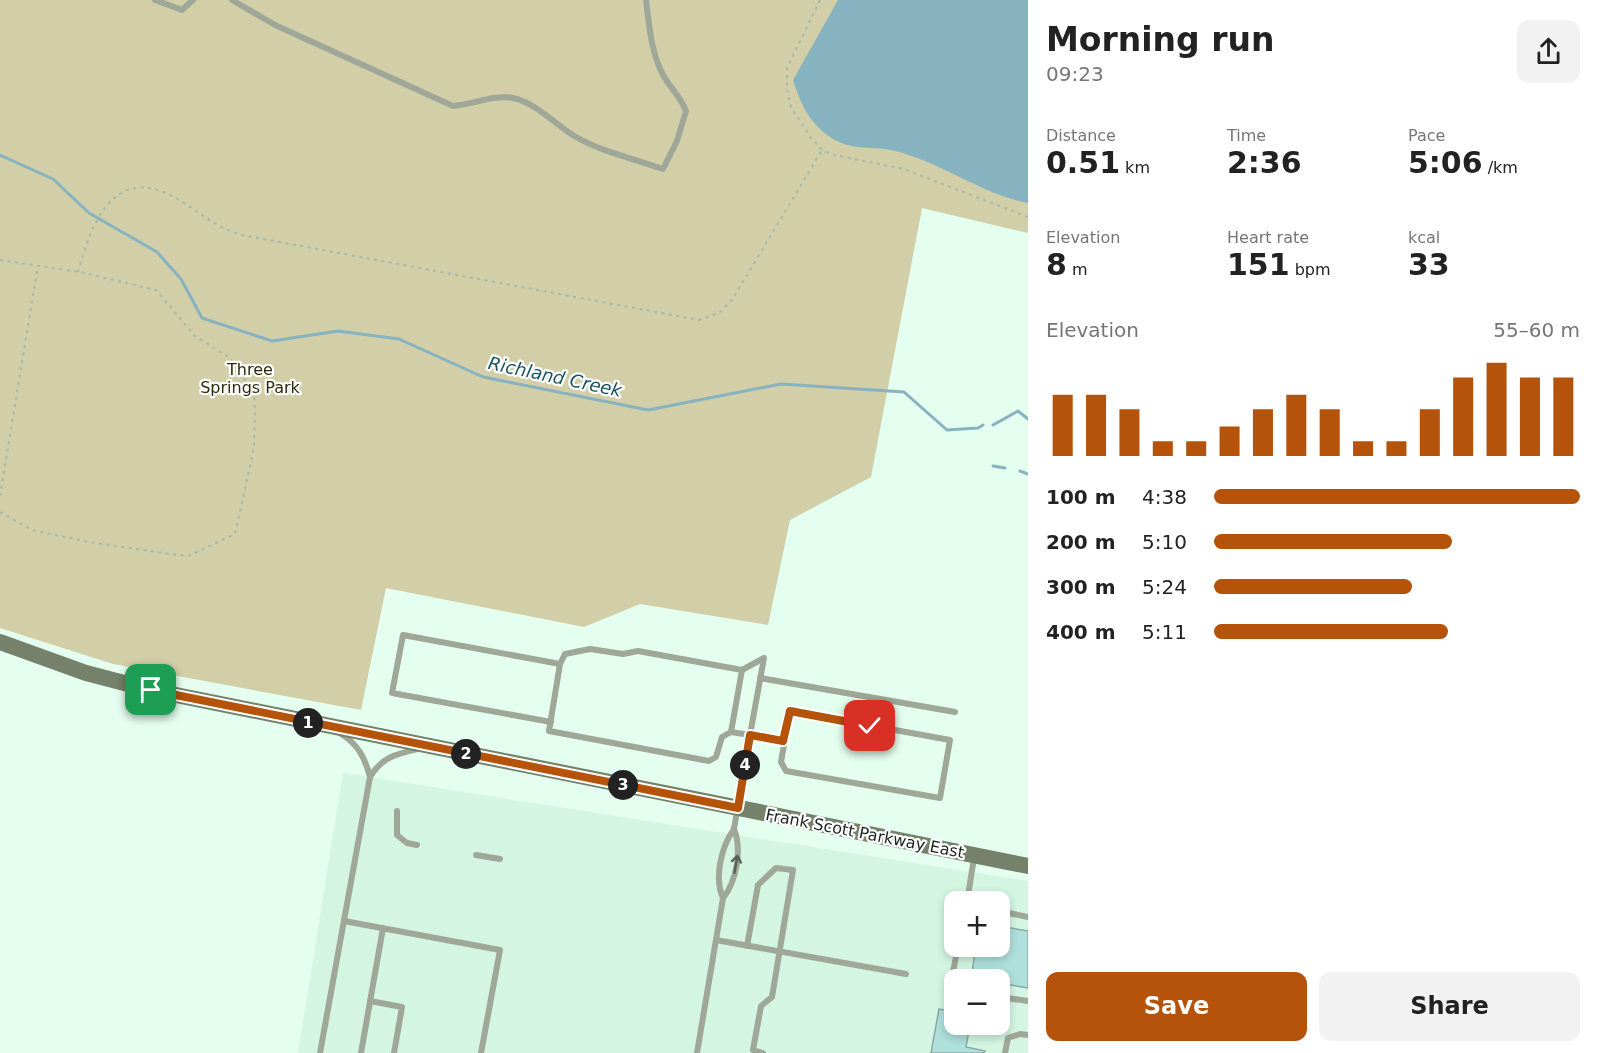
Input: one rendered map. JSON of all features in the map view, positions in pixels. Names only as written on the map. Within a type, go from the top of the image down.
[{"type":"main road","name":"Frank Scott Parkway East","points":[[0,642],[86,673],[151,690],[1028,866]]},
{"type":"lane","points":[[155,0],[182,10],[193,0]]},
{"type":"lane","points":[[232,0],[275,25],[453,106],[474,105],[501,97],[514,98],[533,107],[576,137],[663,170],[677,141],[686,111],[681,98],[663,75],[655,52],[646,0]]},
{"type":"lane","points":[[551,722],[392,693],[403,634],[560,664]]},
{"type":"lane","points":[[697,1053],[723,898],[718,885],[725,841],[734,829],[738,808],[750,735],[760,678],[764,658],[742,670],[638,651],[623,654],[590,649],[565,654],[560,664],[549,731],[709,761],[716,757],[722,737],[731,732],[750,735],[783,741]]},
{"type":"lane","points":[[731,732],[742,670]]},
{"type":"lane","points":[[760,678],[955,712]]},
{"type":"lane","points":[[790,711],[950,740],[940,798],[786,771],[781,762],[783,741],[790,711]]},
{"type":"lane","points":[[330,727],[352,741],[366,761],[370,777]]},
{"type":"lane","points":[[321,1053],[370,777],[379,763],[387,758],[430,747]]},
{"type":"lane","points":[[397,811],[397,835],[400,839],[417,845]]},
{"type":"lane","points":[[723,898],[732,888],[739,842],[734,829]]},
{"type":"lane","points":[[476,855],[500,859]]},
{"type":"lane","points":[[969,891],[974,855]]},
{"type":"lane","points":[[747,946],[758,885],[776,868],[794,870],[772,997],[761,1006],[753,1050],[762,1053]]},
{"type":"lane","points":[[1010,913],[1028,916]]},
{"type":"lane","points":[[344,921],[500,950],[482,1053]]},
{"type":"lane","points":[[362,1053],[383,928]]},
{"type":"lane","points":[[716,940],[906,974]]},
{"type":"lane","points":[[1010,999],[1028,1001]]},
{"type":"lane","points":[[370,1001],[402,1006],[394,1053]]},
{"type":"lane","points":[[1005,1053],[1008,1038],[1020,1034],[1028,1035]]},
{"type":"path","points":[[820,0],[787,68],[787,89],[791,107],[800,124],[822,150],[845,159],[904,168],[1028,217]]},
{"type":"path","points":[[78,272],[86,243],[103,209],[118,192],[147,187],[160,190],[212,224],[242,235],[699,320],[719,313],[732,300],[822,150]]},
{"type":"path","points":[[0,260],[78,272],[156,290],[195,336],[230,358],[254,393],[254,448],[235,534],[188,556],[89,542],[32,530],[0,513]]},
{"type":"path","points":[[0,496],[38,265]]},
{"type":"shaded area","points":[[343,773],[1028,881],[1028,1053],[298,1053]]},
{"type":"green space","name":"Three Springs Park","points":[[0,0],[1028,0],[1028,233],[922,208],[871,477],[790,520],[768,625],[640,604],[584,627],[386,588],[361,710],[113,664],[0,628]]},
{"type":"water","points":[[838,0],[1028,0],[1028,203],[995,193],[912,156],[884,149],[849,146],[832,138],[816,126],[804,107],[793,80]]},
{"type":"building","points":[[1010,928],[1028,931],[1028,988],[1010,985],[1010,969],[973,969],[974,957],[1010,957]]},
{"type":"building","points":[[939,1009],[944,1010],[944,1035],[968,1035],[966,1047],[985,1051],[984,1053],[931,1053]]},
{"type":"waterway","name":"Richland Creek","points":[[0,155],[53,179],[89,213],[157,252],[181,279],[202,318],[272,341],[338,331],[399,339],[483,377],[648,410],[781,384],[904,392],[947,430],[978,428],[983,425]]},
{"type":"waterway","name":"Richland Creek","points":[[993,425],[1018,411],[1028,419]]},
{"type":"waterway","points":[[993,466],[1005,468]]},
{"type":"waterway","points":[[1020,471],[1028,474]]},
{"type":"route","points":[[151,690],[738,808],[750,735],[783,741],[790,711],[870,726]]}]
